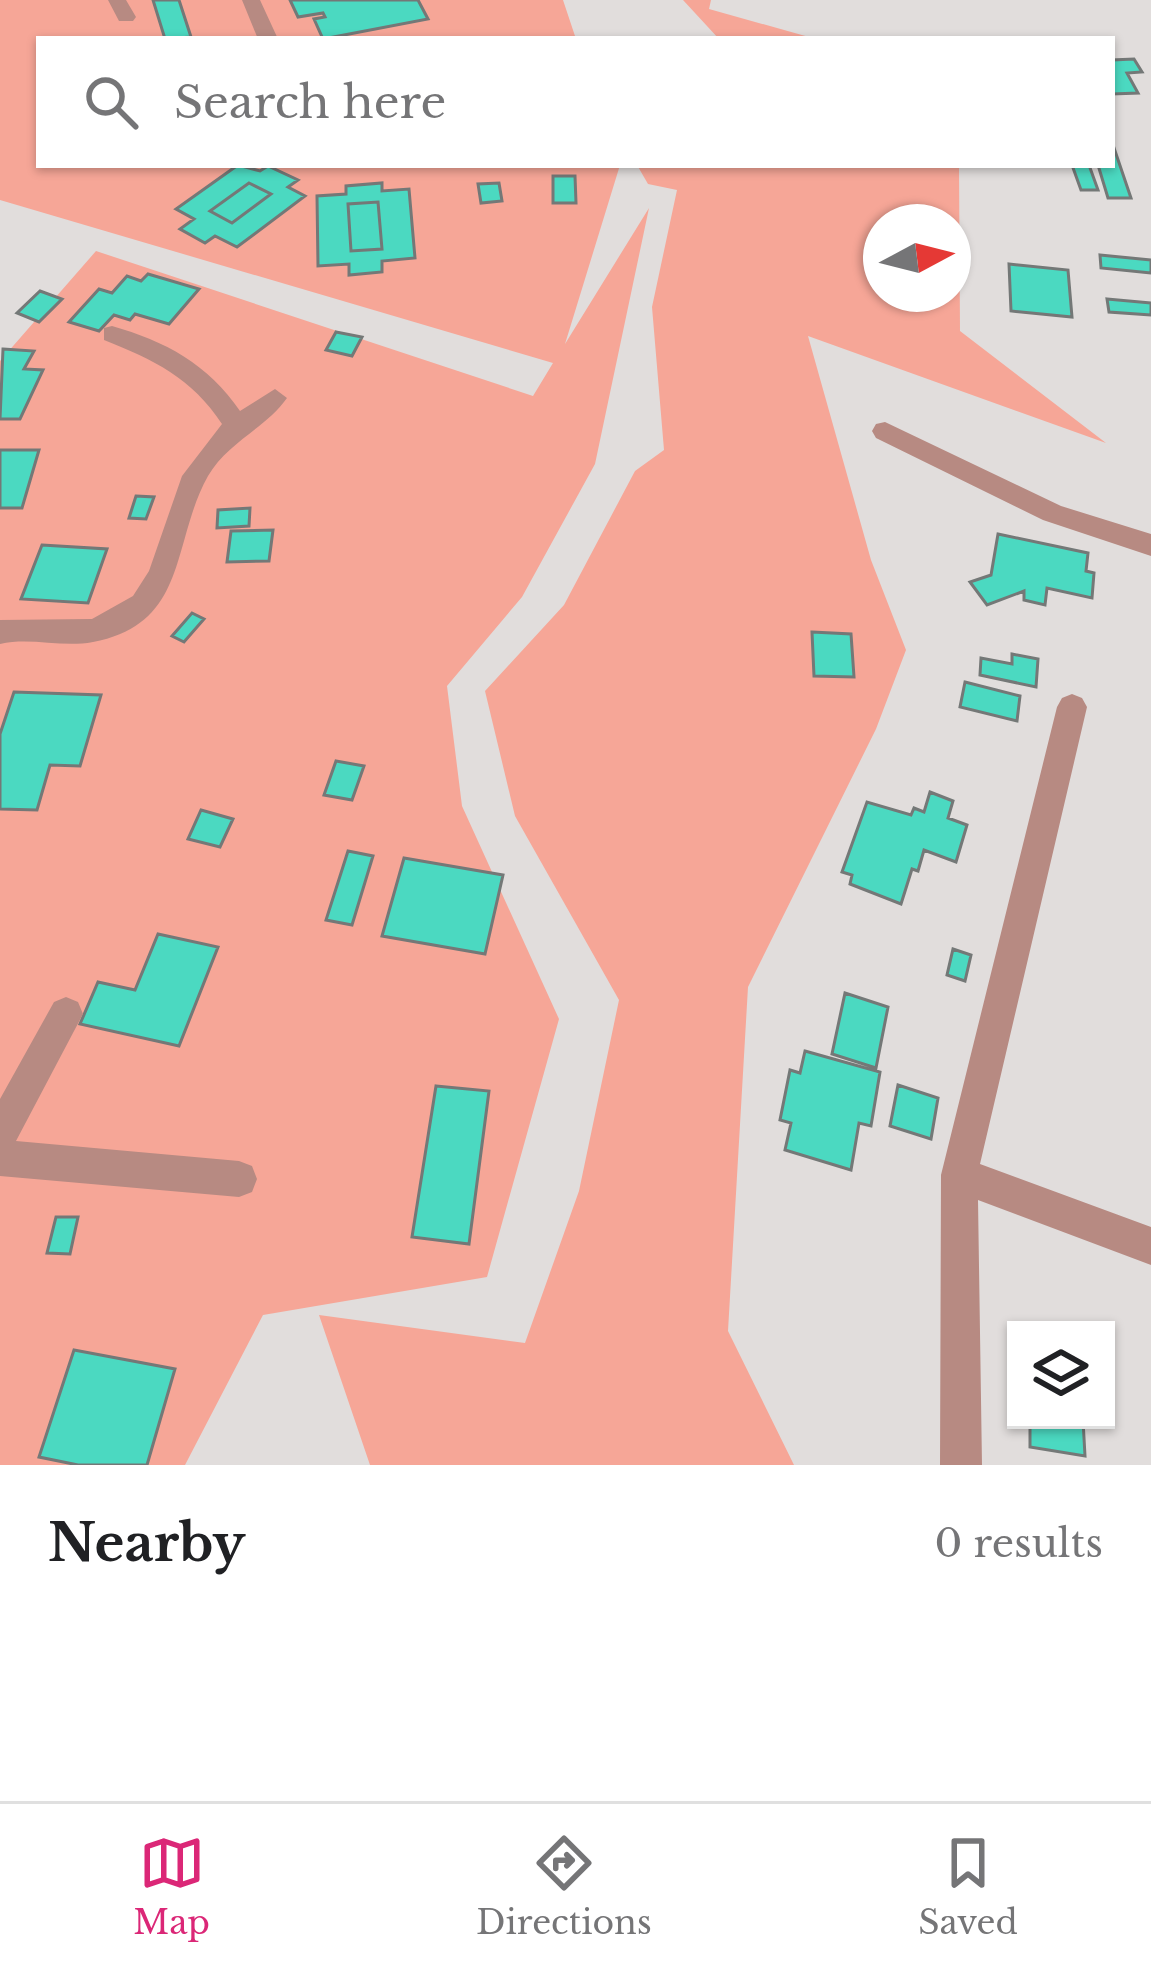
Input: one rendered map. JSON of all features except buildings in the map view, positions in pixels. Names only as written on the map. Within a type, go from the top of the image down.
[{"type":"street","points":[[251,0],[267,36]]},
{"type":"street","points":[[112,334],[184,363],[211,384],[236,425]]},
{"type":"street","points":[[0,632],[77,635],[129,616],[150,597],[192,481],[211,450],[236,425],[275,398]]},
{"type":"street","points":[[885,431],[1052,514],[1151,545]]},
{"type":"street","points":[[961,1465],[959,1175],[1072,707]]},
{"type":"street","points":[[0,1135],[66,1014]]},
{"type":"street","points":[[0,1158],[239,1179]]},
{"type":"street","points":[[959,1175],[1151,1246]]},
{"type":"shaded area","points":[[0,0],[563,0],[575,36],[36,36],[36,168],[619,168],[565,344],[649,208],[595,464],[522,597],[447,686],[462,806],[559,1019],[487,1277],[263,1315],[185,1465],[0,1465],[0,361],[96,251],[533,396],[553,363],[0,200]]},
{"type":"shaded area","points":[[683,0],[711,0],[709,9],[805,36],[716,36]]},
{"type":"shaded area","points":[[639,168],[959,168],[959,204],[863,204],[863,312],[960,312],[960,331],[1106,443],[808,336],[871,560],[906,650],[876,729],[748,987],[728,1331],[794,1465],[370,1465],[319,1315],[525,1343],[579,1191],[619,1000],[515,816],[485,691],[564,605],[635,471],[664,450],[652,307],[677,190],[648,184]]}]
